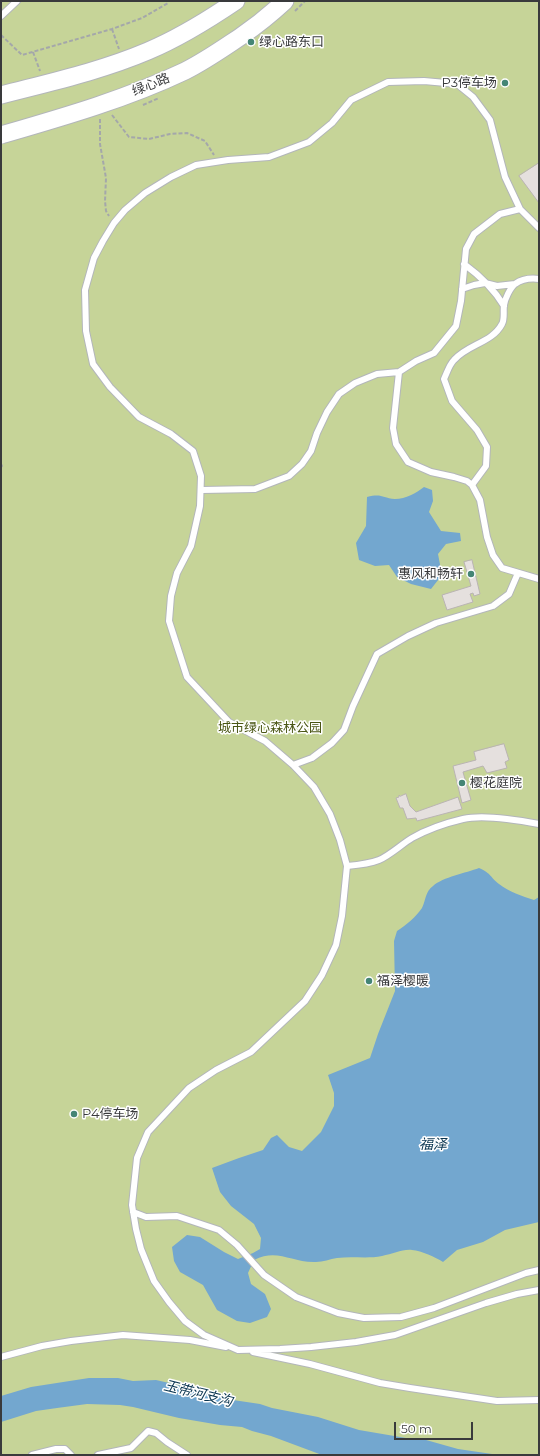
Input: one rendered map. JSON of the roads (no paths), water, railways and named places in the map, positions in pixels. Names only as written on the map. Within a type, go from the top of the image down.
[{"type":"main road","points":[[1,95],[83,74],[120,51],[161,45],[205,22],[236,1]]},
{"type":"main road","name":"绿心路","points":[[1,136],[91,109],[186,70],[212,56],[274,12],[285,1]]},
{"type":"lane","points":[[1,16],[17,1]]},
{"type":"lane","points":[[539,228],[520,209],[505,177],[490,120],[473,97],[457,84],[424,81],[388,82],[352,100],[332,123],[309,142],[269,157],[196,165],[145,193],[125,210],[114,223],[94,258],[85,290],[86,331],[93,364],[110,387],[139,417],[171,434],[193,451],[201,476],[202,490],[200,506],[191,546],[177,573],[171,596],[169,621],[187,677],[229,722],[265,741],[293,765],[314,787],[330,814],[340,840],[347,866],[342,916],[336,945],[322,975],[305,1001],[251,1052],[216,1070],[189,1088],[148,1132],[137,1158],[133,1212],[143,1256],[154,1281],[169,1302],[186,1321],[204,1335],[238,1350],[280,1350],[356,1342],[395,1335],[486,1303],[517,1294],[539,1290]]},
{"type":"lane","points":[[202,490],[255,489],[289,476],[302,464],[311,451],[326,412],[339,394],[356,383],[377,374],[399,372],[416,361],[434,353],[456,326],[466,249],[474,234],[500,214],[520,209]]},
{"type":"lane","points":[[464,264],[474,271],[499,298],[504,306]]},
{"type":"lane","points":[[462,289],[485,283],[497,286],[516,284],[530,278],[539,279]]},
{"type":"lane","points":[[472,486],[486,466],[487,448],[477,430],[452,401],[444,379],[453,360],[472,346],[487,340],[504,322],[504,306],[509,293],[516,284]]},
{"type":"lane","points":[[399,372],[393,428],[396,444],[408,462],[431,472],[454,476],[467,481],[472,486],[480,500],[487,537],[493,555],[502,568],[539,579]]},
{"type":"lane","points":[[293,765],[312,758],[332,743],[344,730],[353,706],[377,654],[408,636],[436,623],[493,606],[510,594],[518,573]]},
{"type":"lane","points":[[347,866],[365,865],[381,859],[398,846],[414,837],[436,827],[465,818],[520,820],[539,824]]},
{"type":"lane","points":[[133,1212],[146,1217],[176,1216],[219,1230],[237,1245],[264,1275],[296,1297],[338,1313],[364,1318],[401,1317],[434,1308],[526,1273],[539,1270]]},
{"type":"lane","points":[[1,1357],[57,1343],[123,1335],[190,1340],[310,1364],[380,1383],[497,1401],[539,1400]]},
{"type":"lane","points":[[98,1455],[131,1448],[148,1431],[156,1433],[187,1455]]},
{"type":"lane","points":[[32,1455],[56,1449],[65,1449],[71,1455]]},
{"type":"water","points":[[424,487],[432,490],[433,501],[429,512],[441,531],[460,533],[461,541],[446,544],[438,554],[442,575],[431,589],[411,584],[397,577],[389,565],[375,566],[359,560],[356,543],[366,526],[367,497],[379,496],[399,499],[411,495]]},
{"type":"water","name":"福泽","points":[[479,868],[511,892],[534,900],[539,897],[539,1222],[505,1230],[483,1242],[457,1250],[443,1262],[424,1253],[408,1250],[377,1257],[343,1257],[321,1262],[307,1262],[270,1255],[254,1260],[248,1273],[251,1284],[265,1294],[271,1309],[267,1317],[250,1323],[237,1321],[217,1310],[203,1285],[180,1272],[174,1261],[172,1247],[187,1235],[200,1237],[238,1259],[260,1249],[261,1238],[254,1224],[231,1206],[220,1192],[212,1168],[263,1150],[271,1138],[277,1135],[289,1147],[302,1151],[321,1132],[334,1106],[334,1093],[328,1075],[370,1058],[395,991],[394,941],[397,931],[411,921],[420,911],[430,888],[449,878]]},
{"type":"water","name":"玉带河支沟","points":[[89,1378],[118,1378],[133,1381],[156,1380],[202,1393],[215,1394],[233,1400],[260,1404],[272,1408],[318,1417],[359,1430],[406,1438],[419,1438],[458,1449],[499,1455],[322,1455],[242,1427],[179,1418],[120,1405],[87,1404],[36,1411],[1,1422],[1,1396],[31,1387]]},
{"type":"place","name":"绿心路东口","points":[[251,42]]},
{"type":"place","name":"P3停车场","points":[[505,83]]},
{"type":"place","name":"惠风和畅轩","points":[[471,574]]},
{"type":"place","name":"樱花庭院","points":[[462,783]]},
{"type":"place","name":"福泽樱暖","points":[[369,981]]},
{"type":"place","name":"P4停车场","points":[[74,1114]]},
{"type":"park label","name":"城市绿心森林公园","points":[[270,728]]}]
